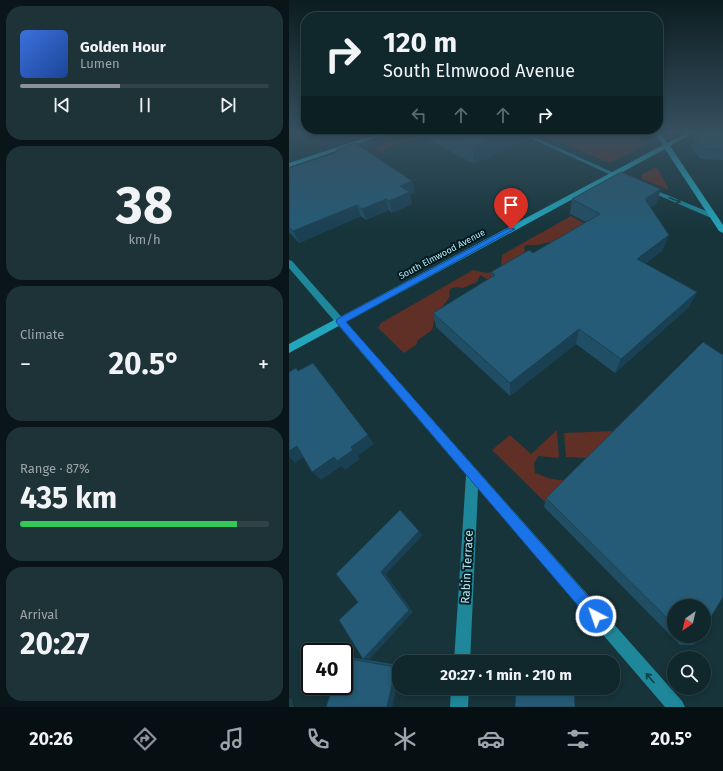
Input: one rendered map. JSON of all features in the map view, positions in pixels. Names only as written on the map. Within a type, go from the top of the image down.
[{"type":"main road","name":"South Elmwood Avenue","points":[[289,349],[628,166]]},
{"type":"main road","points":[[679,166],[723,232]]},
{"type":"street","points":[[595,166],[629,180]]},
{"type":"street","points":[[643,186],[712,215]]},
{"type":"street","points":[[289,263],[676,707]]},
{"type":"street","name":"Rabin Terrace","points":[[462,655],[472,473]]},
{"type":"street","points":[[459,707],[460,695]]},
{"type":"shaded area","points":[[657,167],[669,190],[642,179],[642,174]]},
{"type":"shaded area","points":[[571,216],[599,231],[537,245],[527,245],[524,247],[525,251],[520,256],[501,267],[502,255]]},
{"type":"shaded area","points":[[473,270],[487,273],[493,272],[495,280],[488,280],[480,275],[477,282],[463,288],[455,287],[450,289],[450,296],[435,318],[432,330],[418,340],[416,345],[404,353],[378,328],[381,323]]},
{"type":"shaded area","points":[[557,430],[559,458],[538,456],[534,464],[535,473],[551,479],[568,480],[545,502],[492,450],[510,435],[531,454]]},
{"type":"shaded area","points":[[616,431],[589,458],[566,457],[564,433]]},
{"type":"building","points":[[295,166],[389,166],[412,181],[400,186],[410,192],[389,201],[386,199],[362,209],[357,205],[293,231],[289,227],[289,168]]},
{"type":"building","points":[[621,172],[661,189],[645,199],[669,235],[637,259],[697,292],[621,359],[579,329],[510,383],[433,313],[495,275],[491,272],[529,250],[533,253],[600,214],[572,199]]},
{"type":"building","points":[[703,342],[723,355],[723,597],[711,617],[711,599],[667,599],[667,618],[546,498]]},
{"type":"building","points":[[313,363],[368,435],[351,447],[353,450],[337,461],[334,457],[312,472],[297,446],[289,451],[289,372],[296,368],[298,371]]},
{"type":"building","points":[[400,510],[419,531],[381,572],[409,610],[363,659],[339,620],[358,602],[336,574]]},
{"type":"building","points":[[353,660],[392,666],[392,685],[387,707],[326,707],[330,695],[353,695]]},
{"type":"building","points":[[516,695],[574,695],[575,707],[515,707]]},
{"type":"route","points":[[511,229],[340,322],[596,616]]}]
